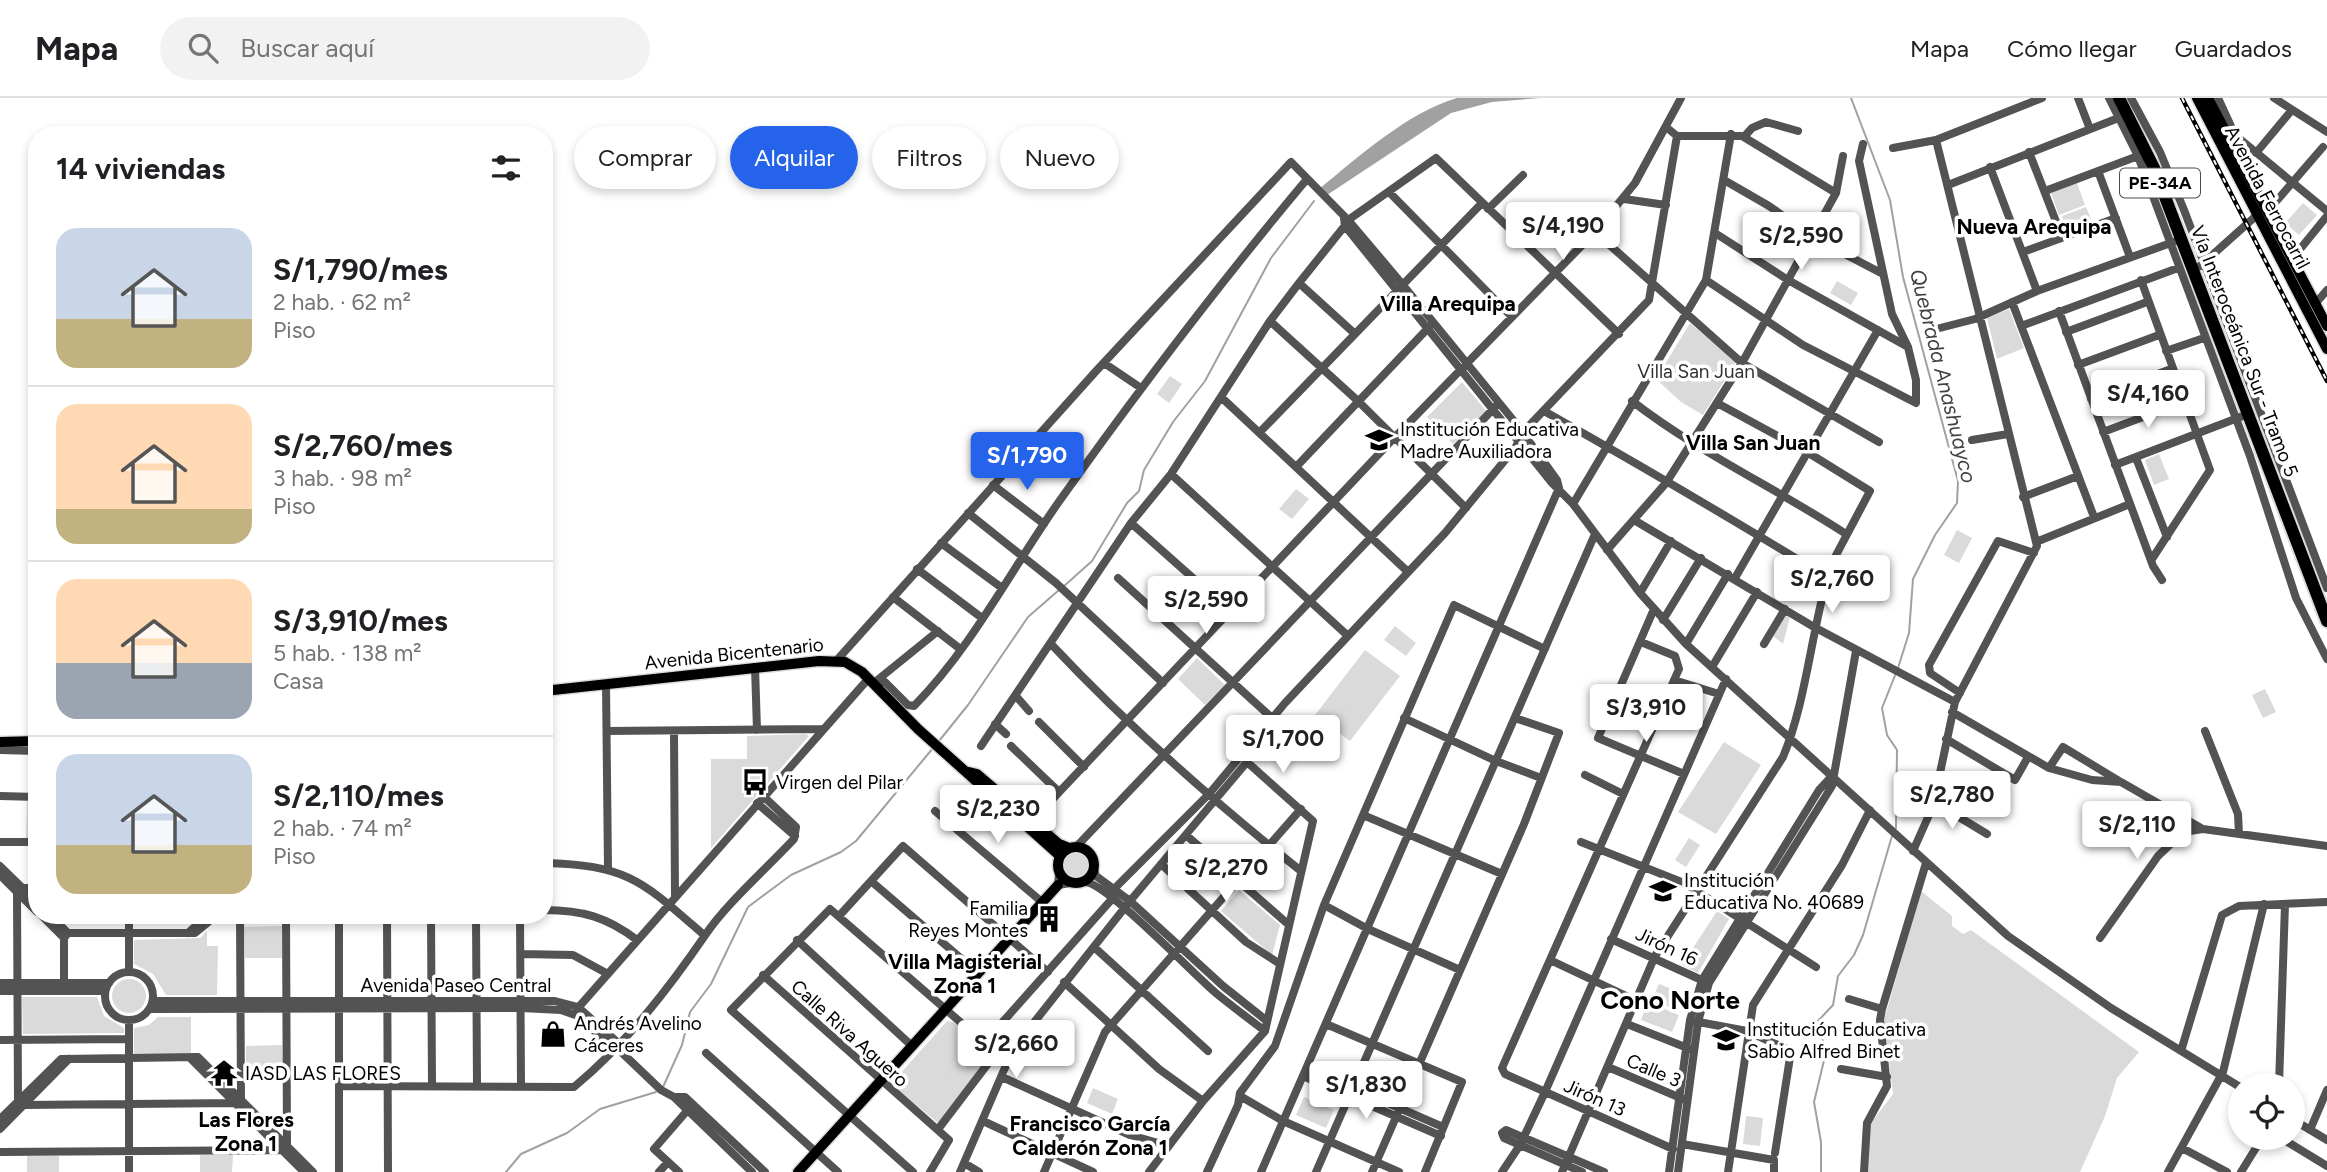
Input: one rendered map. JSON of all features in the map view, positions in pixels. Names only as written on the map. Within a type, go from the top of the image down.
[{"type":"highway","name":"Vía Interoceánica Sur - Tramo 5","points":[[2119,98],[2143,141],[2176,241],[2198,267],[2248,414],[2327,621]]},
{"type":"main road","name":"Avenida Ferrocarril","points":[[2197,98],[2225,135]]},
{"type":"main road","name":"Avenida Ferrocarril","points":[[2208,98],[2327,349]]},
{"type":"main road","name":"Avenida Ferrocarril","points":[[2261,212],[2292,259],[2327,326]]},
{"type":"main road","name":"Avenida Bicentenario","points":[[553,690],[837,660],[853,666],[872,680],[907,718],[969,772],[978,774],[1030,823],[1060,856]]},
{"type":"main road","points":[[0,742],[28,741]]},
{"type":"main road","name":"Avenida Bicentenario","points":[[1030,823],[1060,845],[1079,846]]},
{"type":"main road","points":[[1079,846],[1094,860],[1094,870],[1084,882],[1070,883],[1059,873],[1060,856],[1079,846]]},
{"type":"main road","points":[[798,1172],[1058,885]]},
{"type":"street","points":[[1030,823],[1394,438],[1595,232],[1624,199],[1681,98]]},
{"type":"street","points":[[1893,148],[1936,140],[2042,98]]},
{"type":"street","points":[[2078,98],[2090,129]]},
{"type":"street","points":[[2109,98],[2121,117],[2176,241],[2178,268],[2235,420],[2296,598],[2327,659]]},
{"type":"street","points":[[2131,98],[2160,152],[2198,267],[2327,588]]},
{"type":"street","points":[[2218,98],[2225,135],[2256,153],[2327,214],[2292,259]]},
{"type":"street","points":[[2198,267],[2293,184],[2325,149],[2324,131],[2274,98]]},
{"type":"street","points":[[2256,153],[2291,111]]},
{"type":"street","points":[[1948,185],[2121,117]]},
{"type":"street","points":[[1744,137],[1752,128],[1766,122],[1798,131]]},
{"type":"street","points":[[1666,127],[1677,136],[1731,134],[1744,137],[1836,193]]},
{"type":"street","points":[[1573,504],[1706,280],[1731,134]]},
{"type":"street","points":[[979,1172],[962,1168],[1013,1049],[1064,982],[1186,835],[1272,718],[1466,508],[1544,411],[1649,300],[1677,136]]},
{"type":"street","points":[[1913,850],[1934,802],[1957,698],[2034,553],[2036,542],[1936,140]]},
{"type":"street","points":[[1706,280],[1765,321],[1916,403],[1916,380],[1908,348],[1892,314],[1859,161],[1863,144]]},
{"type":"street","points":[[2029,152],[2062,237]]},
{"type":"street","points":[[1607,550],[1666,483],[1742,363],[1836,193],[1843,156]]},
{"type":"street","points":[[2045,191],[2138,156]]},
{"type":"street","points":[[981,746],[1131,523],[1171,474],[1270,321],[1346,222],[1437,158],[1619,334]]},
{"type":"street","points":[[837,660],[1104,363],[1291,162],[1346,222],[1557,480],[1559,488],[1640,593],[1686,644],[2018,944],[2181,1052],[2228,1080]]},
{"type":"street","points":[[1990,167],[2037,291]]},
{"type":"street","points":[[2098,171],[2130,257]]},
{"type":"street","points":[[1260,432],[1440,245],[1522,175]]},
{"type":"street","points":[[872,680],[885,682],[908,705],[914,706],[945,674],[1044,524],[1141,388],[1219,284],[1307,179]]},
{"type":"street","points":[[1724,180],[1813,236],[1883,274]]},
{"type":"street","points":[[1389,192],[1512,317]]},
{"type":"street","points":[[1624,199],[1666,205]]},
{"type":"street","points":[[2023,252],[2116,218]]},
{"type":"street","points":[[1595,232],[1742,363],[1831,411],[1879,442]]},
{"type":"street","points":[[1715,233],[1788,281],[1908,348]]},
{"type":"street","points":[[1936,329],[2176,241]]},
{"type":"street","points":[[2021,326],[2178,268]]},
{"type":"street","points":[[2141,280],[2171,369],[2210,470],[2152,559]]},
{"type":"street","points":[[1299,283],[1354,333]]},
{"type":"street","points":[[2315,304],[2327,290]]},
{"type":"street","points":[[2011,302],[2094,517]]},
{"type":"street","points":[[2066,332],[2147,302]]},
{"type":"street","points":[[2059,311],[2130,504],[2162,580]]},
{"type":"street","points":[[1270,321],[1358,401],[1466,508]]},
{"type":"street","points":[[1296,467],[1430,326]]},
{"type":"street","points":[[1686,644],[1759,536],[1878,330]]},
{"type":"street","points":[[2078,365],[2159,335]]},
{"type":"street","points":[[2166,351],[2204,338]]},
{"type":"street","points":[[1104,363],[1141,388]]},
{"type":"street","points":[[2091,399],[2171,369]]},
{"type":"street","points":[[1221,397],[1407,571]]},
{"type":"street","points":[[1632,401],[1691,443],[1784,494],[1846,534]]},
{"type":"street","points":[[2103,432],[2183,401]]},
{"type":"street","points":[[1566,1164],[1655,957],[1783,757],[1791,738],[1827,579],[1825,576],[1870,491],[1807,452],[1717,403]]},
{"type":"street","points":[[1079,846],[1495,407]]},
{"type":"street","points":[[1544,411],[1607,444],[1666,483],[1825,576]]},
{"type":"street","points":[[2116,465],[2248,414]]},
{"type":"street","points":[[1972,440],[2008,434]]},
{"type":"street","points":[[2136,458],[2167,537]]},
{"type":"street","points":[[1171,474],[1347,635]]},
{"type":"street","points":[[2023,497],[2078,476]]},
{"type":"street","points":[[993,485],[1044,524]]},
{"type":"street","points":[[1261,1172],[1559,488]]},
{"type":"street","points":[[2036,542],[2130,504]]},
{"type":"street","points":[[968,513],[1024,557],[1163,683]]},
{"type":"street","points":[[1634,520],[1856,651],[1957,698]]},
{"type":"street","points":[[1131,523],[1230,611]]},
{"type":"street","points":[[1316,1172],[1595,534]]},
{"type":"street","points":[[1640,593],[1671,541]]},
{"type":"street","points":[[1957,698],[1928,668],[1998,541],[2034,553]]},
{"type":"street","points":[[941,543],[1002,588]]},
{"type":"street","points":[[1663,620],[1701,558]]},
{"type":"street","points":[[917,569],[982,618]]},
{"type":"street","points":[[1118,578],[1196,646],[1272,718]]},
{"type":"street","points":[[1712,667],[1757,592]]},
{"type":"street","points":[[893,597],[959,649]]},
{"type":"street","points":[[1207,1172],[1240,1096],[1275,1046],[1324,905],[1454,605],[1545,649]]},
{"type":"street","points":[[1654,609],[1598,738],[1684,774]]},
{"type":"street","points":[[1764,644],[1785,609]]},
{"type":"street","points":[[576,1010],[823,729],[872,680],[938,631]]},
{"type":"street","points":[[1637,1001],[1550,960],[1679,669],[1675,656],[1641,642]]},
{"type":"street","points":[[1051,645],[1128,721],[1301,871]]},
{"type":"street","points":[[1669,1172],[1694,1021],[1705,981],[1785,853],[1819,790],[1833,775],[1856,651]]},
{"type":"street","points":[[755,667],[757,730]]},
{"type":"street","points":[[1502,1172],[1522,1141],[1545,1093],[1726,679]]},
{"type":"street","points":[[1674,680],[1719,694]]},
{"type":"street","points":[[606,684],[608,869]]},
{"type":"street","points":[[1016,696],[1029,711]]},
{"type":"street","points":[[1952,712],[2049,768],[2092,780],[2121,782]]},
{"type":"street","points":[[1404,718],[1496,761],[1541,778]]},
{"type":"street","points":[[1372,1172],[1502,874],[1559,733],[1515,718]]},
{"type":"street","points":[[1039,722],[1084,767]]},
{"type":"street","points":[[995,724],[1006,734]]},
{"type":"street","points":[[607,731],[823,729]]},
{"type":"street","points":[[674,731],[675,897]]},
{"type":"street","points":[[2205,731],[2238,814],[2239,834]]},
{"type":"street","points":[[1946,739],[2015,780],[2028,757]]},
{"type":"street","points":[[984,1043],[1113,895],[1247,762],[1255,749],[1254,743]]},
{"type":"street","points":[[1011,746],[1059,792]]},
{"type":"street","points":[[2049,768],[2063,747],[2203,829]]},
{"type":"street","points":[[0,750],[28,751]]},
{"type":"street","points":[[1149,1172],[1203,1101],[1265,1031],[1313,821],[1247,762]]},
{"type":"street","points":[[1585,775],[1623,794]]},
{"type":"street","points":[[0,796],[28,797]]},
{"type":"street","points":[[339,1086],[574,1087],[616,1047],[674,982],[704,935],[795,836],[796,827],[760,799]]},
{"type":"street","points":[[1934,802],[1987,834]]},
{"type":"street","points":[[1044,1172],[1110,1025],[1301,809]]},
{"type":"street","points":[[1728,1172],[1753,1005],[1842,865],[1870,810]]},
{"type":"street","points":[[935,811],[1042,902]]},
{"type":"street","points":[[1363,815],[1502,874]]},
{"type":"street","points":[[2100,938],[2158,856],[2183,832],[2203,829],[2327,846]]},
{"type":"street","points":[[1186,835],[1289,925]]},
{"type":"street","points":[[0,842],[28,842]]},
{"type":"street","points":[[1581,842],[1642,868],[1665,874],[1697,891],[1815,967]]},
{"type":"street","points":[[839,916],[903,846],[1048,972]]},
{"type":"street","points":[[1864,1172],[1867,1123],[1886,1091],[1887,1077],[1880,1020],[1882,1009],[1926,863]]},
{"type":"street","points":[[553,864],[608,869],[638,881],[704,935]]},
{"type":"street","points":[[1161,864],[1246,942],[1280,964]]},
{"type":"street","points":[[0,866],[28,900]]},
{"type":"street","points":[[1094,870],[1124,909],[1267,1021]]},
{"type":"street","points":[[1059,873],[1058,885],[1070,883]]},
{"type":"street","points":[[0,875],[28,896]]},
{"type":"street","points":[[871,881],[978,973]]},
{"type":"street","points":[[1084,882],[1092,882],[1113,895],[1130,901],[1216,993],[1265,1031]]},
{"type":"street","points":[[20,890],[28,889]]},
{"type":"street","points":[[20,890],[18,987],[21,1104]]},
{"type":"street","points":[[2181,1052],[2217,923],[2228,909],[2264,904],[2327,902]]},
{"type":"street","points":[[2168,1172],[2220,1075],[2264,904]]},
{"type":"street","points":[[2278,1073],[2285,904]]},
{"type":"street","points":[[1324,905],[1368,929],[1460,970]]},
{"type":"street","points":[[913,1172],[848,1118],[731,1010],[830,909],[996,1053],[939,1128]]},
{"type":"street","points":[[553,910],[581,912],[601,917],[638,940]]},
{"type":"street","points":[[52,924],[66,935],[199,933],[208,924]]},
{"type":"street","points":[[57,924],[66,935],[64,982]]},
{"type":"street","points":[[129,924],[129,971]]},
{"type":"street","points":[[188,933],[198,924]]},
{"type":"street","points":[[239,1101],[240,924]]},
{"type":"street","points":[[286,924],[285,1148],[304,1172]]},
{"type":"street","points":[[339,924],[339,1172]]},
{"type":"street","points":[[387,924],[388,1172]]},
{"type":"street","points":[[431,924],[432,1086]]},
{"type":"street","points":[[476,924],[477,1086]]},
{"type":"street","points":[[520,924],[521,1086]]},
{"type":"street","name":"Jirón 16","points":[[1611,939],[1705,981]]},
{"type":"street","points":[[797,940],[912,1046]]},
{"type":"street","points":[[1094,947],[1208,1051]]},
{"type":"street","points":[[521,954],[573,956],[608,974]]},
{"type":"street","name":"Jirón 13","points":[[1550,960],[1502,1068],[1505,1074],[1673,1149]]},
{"type":"street","points":[[129,971],[142,975],[150,983],[152,1005],[141,1017],[129,1021],[117,1017],[108,1009],[107,987],[114,976],[129,971]]},
{"type":"street","name":"Calle Riva Aguero","points":[[763,975],[881,1082],[939,1128],[949,1140],[930,1172]]},
{"type":"street","points":[[0,991],[64,982],[107,987]]},
{"type":"street","points":[[1064,982],[1178,1085],[1203,1101]]},
{"type":"street","points":[[0,983],[18,987],[107,987]]},
{"type":"street","points":[[1849,999],[1882,1009]]},
{"type":"street","name":"Avenida Paseo Central","points":[[152,1005],[567,1002],[616,1041],[616,1047],[661,1090],[674,1097]]},
{"type":"street","points":[[129,1021],[130,1172]]},
{"type":"street","points":[[1694,1021],[1747,1031],[1791,1051],[1775,1153]]},
{"type":"street","points":[[1326,1024],[1462,1082],[1425,1172]]},
{"type":"street","points":[[1628,1024],[1691,1049]]},
{"type":"street","points":[[0,1040],[129,1039]]},
{"type":"street","points":[[705,1052],[838,1172]]},
{"type":"street","points":[[0,1129],[21,1104],[69,1059],[200,1058],[285,1148],[313,1172]]},
{"type":"street","name":"Calle 3","points":[[1608,1067],[1683,1099]]},
{"type":"street","points":[[1841,1069],[1887,1077]]},
{"type":"street","points":[[1305,1072],[1442,1131]]},
{"type":"street","points":[[1002,1077],[1130,1135],[1169,1146]]},
{"type":"street","points":[[2310,1130],[2327,1090]]},
{"type":"street","points":[[1240,1096],[1283,1121],[1399,1172]]},
{"type":"street","points":[[674,1097],[686,1112],[752,1172]]},
{"type":"street","points":[[674,1097],[685,1097],[765,1172]]},
{"type":"street","points":[[1678,1172],[1683,1099]]},
{"type":"street","points":[[0,1119],[21,1104],[130,1105],[239,1101]]},
{"type":"street","points":[[679,1172],[654,1149],[686,1112]]},
{"type":"street","points":[[983,1121],[1093,1172]]},
{"type":"street","points":[[2305,1127],[2327,1140]]},
{"type":"street","points":[[1505,1134],[1583,1172]]},
{"type":"street","points":[[1682,1144],[1774,1160],[1774,1172]]},
{"type":"street","points":[[0,1152],[285,1148]]},
{"type":"street","points":[[2182,1148],[2227,1172]]},
{"type":"street","points":[[2241,1172],[2255,1150]]},
{"type":"street","points":[[2301,1150],[2327,1166]]},
{"type":"street","points":[[659,1172],[668,1162]]},
{"type":"street","points":[[1566,1164],[1604,1172]]},
{"type":"green space","points":[[2077,183],[2085,205],[2059,215],[2051,193]]},
{"type":"green space","points":[[2303,203],[2317,215],[2299,235],[2285,223]]},
{"type":"green space","points":[[2086,207],[2091,219],[2066,228],[2062,216]]},
{"type":"green space","points":[[1837,281],[1858,293],[1851,305],[1830,293]]},
{"type":"green space","points":[[2009,309],[2024,348],[1997,359],[1987,318]]},
{"type":"green space","name":"Villa San Juan","points":[[1690,323],[1736,362],[1703,415],[1681,402],[1656,379]]},
{"type":"green space","points":[[1170,376],[1182,384],[1169,403],[1157,394]]},
{"type":"green space","points":[[1462,382],[1486,411],[1453,444],[1427,417]]},
{"type":"green space","points":[[2159,454],[2169,479],[2154,485],[2145,460]]},
{"type":"green space","points":[[1296,489],[1309,499],[1292,519],[1279,509]]},
{"type":"green space","points":[[1957,530],[1972,538],[1959,563],[1944,555]]},
{"type":"green space","points":[[1786,614],[1790,617],[1783,644],[1773,636]]},
{"type":"green space","points":[[1395,626],[1416,643],[1406,656],[1384,640]]},
{"type":"green space","points":[[1365,650],[1400,676],[1350,741],[1315,715]]},
{"type":"green space","points":[[1197,658],[1225,685],[1205,705],[1178,679]]},
{"type":"green space","points":[[2265,689],[2276,712],[2263,718],[2252,695]]},
{"type":"green space","points":[[747,736],[809,736],[711,848],[711,759],[747,759]]},
{"type":"green space","points":[[1724,742],[1761,765],[1716,834],[1678,812]]},
{"type":"green space","points":[[27,802],[28,802],[28,838]]},
{"type":"green space","points":[[1689,838],[1700,845],[1686,867],[1675,860]]},
{"type":"green space","points":[[1076,851],[1086,856],[1091,866],[1086,876],[1076,881],[1066,876],[1061,866],[1066,856]]},
{"type":"green space","points":[[1239,890],[1280,925],[1272,955],[1221,911]]},
{"type":"green space","points":[[1921,891],[1952,916],[1952,926],[1963,934],[1971,930],[2139,1052],[2117,1078],[2105,1116],[2080,1172],[1868,1172],[1870,1124],[1893,1094],[1884,1020]]},
{"type":"green space","points":[[1717,911],[1729,919],[1698,973],[1682,965]]},
{"type":"green space","points":[[282,926],[282,958],[245,958],[244,927]]},
{"type":"green space","points":[[207,931],[207,946],[218,946],[217,995],[166,995],[153,974],[134,964],[134,940],[200,938]]},
{"type":"green space","points":[[129,979],[141,984],[146,996],[141,1008],[129,1013],[117,1008],[112,996],[117,984]]},
{"type":"green space","points":[[1659,984],[1685,994],[1678,1010],[1652,1000]]},
{"type":"green space","points":[[22,997],[97,997],[104,1016],[124,1028],[124,1033],[23,1034]]},
{"type":"green space","points":[[1648,1002],[1679,1015],[1672,1032],[1641,1020]]},
{"type":"green space","points":[[158,1017],[191,1017],[191,1054],[134,1055],[134,1028],[149,1025]]},
{"type":"green space","points":[[947,1021],[954,1022],[991,1056],[938,1123],[891,1084]]},
{"type":"green space","points":[[282,1045],[283,1076],[246,1076],[246,1046]]},
{"type":"green space","points":[[1093,1088],[1118,1099],[1112,1114],[1087,1103]]},
{"type":"green space","points":[[1304,1097],[1334,1110],[1326,1128],[1296,1115]]},
{"type":"green space","points":[[1746,1116],[1763,1118],[1760,1146],[1743,1144]]},
{"type":"green space","points":[[200,1155],[233,1155],[232,1172],[200,1172]]},
{"type":"green space","points":[[27,1156],[59,1156],[59,1172],[27,1172]]},
{"type":"shaded area","points":[[1457,98],[1540,98],[1492,102],[1451,113],[1324,197],[1318,190],[1402,125]]},
{"type":"waterway","name":"Quebrada Anashuayco","points":[[1851,98],[1890,200],[1903,277],[1958,481],[1957,503],[1935,535],[1913,579],[1909,633],[1898,668]]},
{"type":"waterway","points":[[1063,587],[1092,561],[1127,503],[1139,491],[1144,470],[1173,422],[1205,381],[1271,258],[1314,201]]},
{"type":"waterway","points":[[939,741],[968,705],[1028,617],[1059,590]]},
{"type":"waterway","name":"Quebrada Anashuayco","points":[[1896,673],[1882,708],[1887,735],[1897,750],[1896,828]]},
{"type":"waterway","points":[[663,1087],[682,1045],[690,1012],[711,984],[748,907],[791,875],[841,852],[856,841],[933,748]]},
{"type":"waterway","name":"Quebrada Anashuayco","points":[[1821,1172],[1821,1142],[1814,1102],[1827,1048],[1817,1030],[1817,1022],[1833,1005],[1838,976],[1854,955],[1863,935],[1892,836]]},
{"type":"waterway","points":[[506,1172],[521,1154],[567,1133],[600,1109],[656,1092]]},
{"type":"railway","points":[[2182,98],[2327,381]]},
{"type":"place","name":"Institución Educativa Madre Auxiliadora","points":[[1379,440]]},
{"type":"place","name":"Virgen del Pilar","points":[[755,782]]},
{"type":"place","name":"Institución Educativa No. 40689","points":[[1663,891]]},
{"type":"place","name":"Familia Reyes Montes","points":[[1049,919]]},
{"type":"place","name":"Andrés Avelino Cáceres","points":[[553,1034]]},
{"type":"place","name":"Institución Educativa Sabio Alfred Binet","points":[[1726,1040]]},
{"type":"place","name":"IASD LAS FLORES","points":[[224,1073]]},
{"type":"district","name":"Nueva Arequipa","points":[[2034,227]]},
{"type":"district","name":"Villa Arequipa","points":[[1448,304]]},
{"type":"district","name":"Villa San Juan","points":[[1753,443]]},
{"type":"district","name":"Villa Magisterial Zona 1","points":[[965,974]]},
{"type":"district","name":"Cono Norte","points":[[1670,1000]]},
{"type":"district","name":"Las Flores Zona 1","points":[[246,1132]]},
{"type":"district","name":"Francisco García Calderón Zona 1","points":[[1090,1136]]}]
